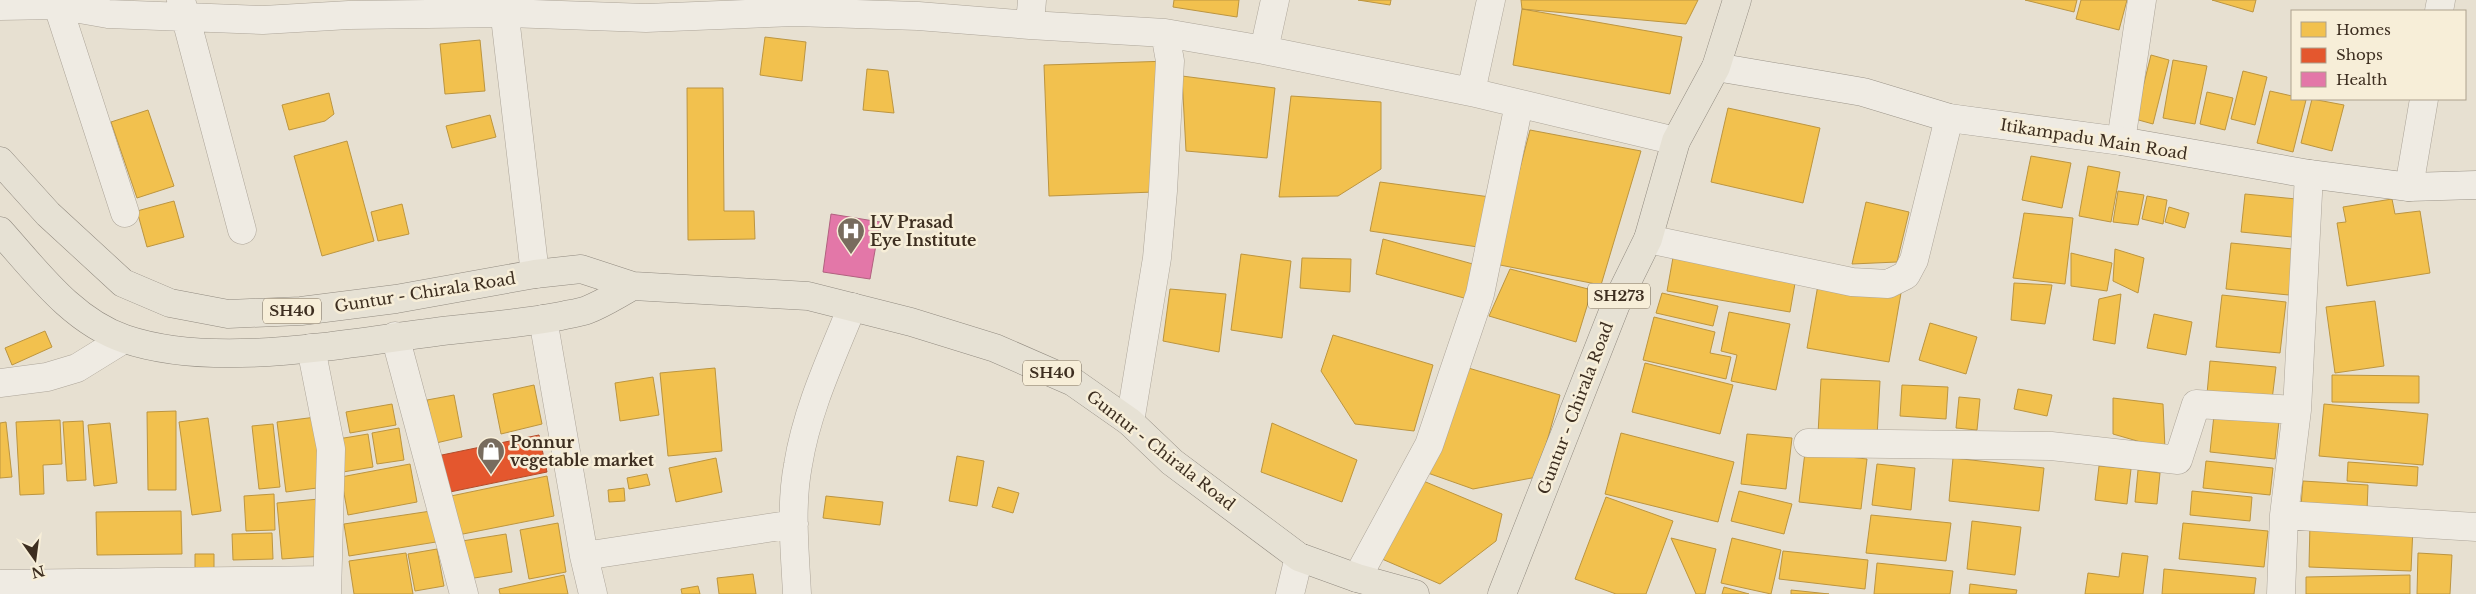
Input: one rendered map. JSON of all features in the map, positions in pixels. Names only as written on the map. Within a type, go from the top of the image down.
[{"type":"main road","name":"Guntur - Chirala Road","points":[[1502,594],[1616,304],[1648,239],[1676,141],[1716,67],[1737,0]]},
{"type":"main road","name":"Guntur - Chirala Road","points":[[0,161],[48,214],[123,283],[170,303],[228,314],[301,311],[396,299],[535,274],[581,269],[634,286],[808,296],[911,322],[995,348],[1073,382],[1130,422],[1172,462],[1299,557],[1357,578],[1415,594]]},
{"type":"main road","name":"SH40","points":[[0,231],[63,300],[95,324],[124,339],[178,352],[243,352],[311,348],[543,319],[586,311],[634,286]]},
{"type":"street","points":[[1264,50],[1275,0]]},
{"type":"street","points":[[1471,92],[1491,0]]},
{"type":"street","points":[[2121,141],[2142,0]]},
{"type":"street","points":[[0,6],[56,2],[108,14],[182,8],[262,20],[504,7],[646,18],[795,12],[918,16],[1031,13],[1264,50],[1471,92],[1676,141]]},
{"type":"street","points":[[56,2],[125,213]]},
{"type":"street","points":[[504,7],[535,274]]},
{"type":"street","points":[[182,8],[242,230]]},
{"type":"street","points":[[1130,422],[1157,258],[1170,61],[1165,33]]},
{"type":"street","name":"Itikampadu Main Road","points":[[1716,67],[1863,92],[1949,118],[2121,141],[2309,174],[2409,187],[2476,185]]},
{"type":"street","points":[[2409,187],[2424,100]]},
{"type":"street","points":[[1357,578],[1429,446],[1480,294],[1519,104]]},
{"type":"street","points":[[1648,239],[1852,282],[1888,284],[1906,275],[1914,260],[1949,118]]},
{"type":"street","points":[[2280,594],[2284,515],[2296,410],[2309,174]]},
{"type":"street","points":[[797,594],[794,524],[797,466],[811,410],[852,307]]},
{"type":"street","points":[[543,319],[584,556],[593,594]]},
{"type":"street","points":[[395,336],[464,594]]},
{"type":"street","points":[[0,383],[48,377],[78,368],[124,339]]},
{"type":"street","points":[[0,584],[327,587],[332,449],[311,348]]},
{"type":"street","points":[[1808,443],[2051,446],[2178,460],[2196,404],[2296,410]]},
{"type":"street","points":[[2284,515],[2476,527]]},
{"type":"street","points":[[584,556],[794,524]]},
{"type":"street","points":[[1290,594],[1299,557]]},
{"type":"building: Homes","points":[[1174,0],[1239,0],[1237,17],[1173,7]]},
{"type":"building: Homes","points":[[1358,0],[1391,0],[1390,5]]},
{"type":"building: Homes","points":[[1521,0],[1698,0],[1686,24],[1522,9]]},
{"type":"building: Homes","points":[[2025,0],[2077,0],[2074,12]]},
{"type":"building: Homes","points":[[2081,0],[2127,0],[2119,30],[2076,19]]},
{"type":"building: Homes","points":[[2212,0],[2256,0],[2253,12]]},
{"type":"building: Homes","points":[[1522,9],[1682,37],[1670,94],[1513,65]]},
{"type":"building: Homes","points":[[765,37],[806,42],[802,81],[760,75]]},
{"type":"building: Homes","points":[[480,40],[485,91],[445,94],[440,44]]},
{"type":"building: Homes","points":[[2151,55],[2169,60],[2153,124],[2135,119]]},
{"type":"building: Homes","points":[[2173,60],[2207,66],[2195,124],[2163,118]]},
{"type":"building: Homes","points":[[1170,61],[1154,192],[1049,196],[1044,65]]},
{"type":"building: Homes","points":[[867,69],[888,71],[894,113],[863,110]]},
{"type":"building: Homes","points":[[2243,71],[2267,77],[2255,125],[2231,119]]},
{"type":"building: Homes","points":[[1182,76],[1275,88],[1267,158],[1186,151]]},
{"type":"building: Homes","points":[[687,88],[723,88],[724,211],[754,211],[755,239],[688,240]]},
{"type":"building: Homes","points":[[2270,91],[2291,96],[2291,100],[2306,100],[2293,152],[2257,143]]},
{"type":"building: Homes","points":[[2207,92],[2233,98],[2225,130],[2200,124]]},
{"type":"building: Homes","points":[[329,93],[334,114],[325,121],[289,130],[282,105]]},
{"type":"building: Homes","points":[[1291,96],[1381,102],[1381,169],[1338,196],[1279,197]]},
{"type":"building: Homes","points":[[2312,100],[2344,105],[2332,151],[2301,143]]},
{"type":"building: Homes","points":[[1728,108],[1820,128],[1803,203],[1711,182]]},
{"type":"building: Homes","points":[[148,110],[174,186],[137,198],[111,122]]},
{"type":"building: Homes","points":[[490,115],[496,137],[452,148],[446,126]]},
{"type":"building: Homes","points":[[1530,130],[1641,151],[1601,285],[1495,264]]},
{"type":"building: Homes","points":[[347,141],[374,241],[322,256],[294,156]]},
{"type":"building: Homes","points":[[2031,156],[2071,163],[2062,208],[2022,200]]},
{"type":"building: Homes","points":[[2088,166],[2120,172],[2111,222],[2079,216]]},
{"type":"building: Homes","points":[[1380,182],[1490,197],[1478,247],[1370,231]]},
{"type":"building: Homes","points":[[2118,191],[2144,195],[2138,225],[2113,222]]},
{"type":"building: Homes","points":[[2245,194],[2296,199],[2292,237],[2241,232]]},
{"type":"building: Homes","points":[[2147,196],[2167,200],[2163,224],[2142,219]]},
{"type":"building: Homes","points":[[2392,199],[2395,214],[2420,211],[2430,273],[2347,286],[2337,223],[2346,222],[2343,207]]},
{"type":"building: Homes","points":[[174,201],[184,237],[147,247],[137,211]]},
{"type":"building: Homes","points":[[1866,202],[1909,212],[1897,262],[1852,264]]},
{"type":"building: Homes","points":[[402,204],[409,234],[378,241],[371,212]]},
{"type":"building: Homes","points":[[2169,207],[2189,213],[2185,228],[2165,222]]},
{"type":"building: Homes","points":[[2024,213],[2073,218],[2065,284],[2013,278]]},
{"type":"building: Homes","points":[[1383,239],[1480,266],[1475,301],[1376,274]]},
{"type":"building: Homes","points":[[2231,243],[2293,249],[2289,295],[2226,289]]},
{"type":"building: Homes","points":[[2115,249],[2144,258],[2138,293],[2113,281]]},
{"type":"building: Homes","points":[[1674,252],[1797,272],[1790,312],[1667,291]]},
{"type":"building: Homes","points":[[2071,253],[2112,263],[2107,291],[2071,286]]},
{"type":"building: Homes","points":[[1241,254],[1291,261],[1282,338],[1231,330]]},
{"type":"building: Homes","points":[[1302,258],[1351,259],[1350,292],[1300,288]]},
{"type":"building: Homes","points":[[1510,269],[1592,290],[1576,342],[1489,316]]},
{"type":"building: Homes","points":[[1819,279],[1901,293],[1889,362],[1807,348]]},
{"type":"building: Homes","points":[[2014,283],[2052,285],[2045,324],[2011,320]]},
{"type":"building: Homes","points":[[1170,289],[1226,294],[1219,352],[1163,341]]},
{"type":"building: Homes","points":[[1662,293],[1718,306],[1713,326],[1656,313]]},
{"type":"building: Homes","points":[[2121,294],[2115,344],[2093,340],[2099,299]]},
{"type":"building: Homes","points":[[2222,295],[2286,302],[2280,353],[2216,347]]},
{"type":"building: Homes","points":[[2375,301],[2384,366],[2335,373],[2326,307]]},
{"type":"building: Homes","points":[[1729,312],[1790,324],[1776,390],[1731,381],[1737,355],[1721,351]]},
{"type":"building: Homes","points":[[2154,314],[2192,322],[2186,355],[2147,348]]},
{"type":"building: Homes","points":[[1654,317],[1715,332],[1710,353],[1731,357],[1726,379],[1643,360]]},
{"type":"building: Homes","points":[[1930,323],[1977,337],[1966,374],[1919,360]]},
{"type":"building: Homes","points":[[45,331],[52,347],[12,365],[5,348]]},
{"type":"building: Homes","points":[[1333,335],[1433,365],[1414,431],[1355,424],[1321,371]]},
{"type":"building: Homes","points":[[2210,361],[2276,367],[2272,400],[2207,394]]},
{"type":"building: Homes","points":[[1645,363],[1733,385],[1720,434],[1632,412]]},
{"type":"building: Homes","points":[[1465,367],[1560,395],[1537,477],[1473,489],[1425,472]]},
{"type":"building: Homes","points":[[715,368],[722,451],[668,456],[660,373]]},
{"type":"building: Homes","points":[[2332,375],[2419,376],[2419,403],[2332,402]]},
{"type":"building: Homes","points":[[653,377],[659,415],[620,421],[615,383]]},
{"type":"building: Homes","points":[[1821,379],[1880,381],[1877,437],[1818,434]]},
{"type":"building: Homes","points":[[534,385],[542,424],[501,434],[493,394]]},
{"type":"building: Homes","points":[[1902,385],[1948,387],[1946,419],[1900,416]]},
{"type":"building: Homes","points":[[2018,389],[2052,395],[2047,416],[2014,409]]},
{"type":"building: Homes","points":[[454,395],[462,437],[436,443],[427,400]]},
{"type":"building: Homes","points":[[1959,397],[1980,399],[1977,430],[1956,428]]},
{"type":"building: Homes","points":[[2113,398],[2163,404],[2165,449],[2113,434]]},
{"type":"building: Homes","points":[[392,404],[396,425],[350,433],[346,412]]},
{"type":"building: Homes","points":[[2324,404],[2428,414],[2423,465],[2319,456]]},
{"type":"building: Homes","points":[[176,411],[176,490],[148,490],[147,412]]},
{"type":"building: Homes","points":[[2214,415],[2279,421],[2275,459],[2210,452]]},
{"type":"building: Homes","points":[[316,417],[325,487],[286,492],[277,422]]},
{"type":"building: Homes","points":[[208,418],[221,511],[192,515],[179,422]]},
{"type":"building: Homes","points":[[60,420],[62,464],[43,465],[44,494],[20,495],[16,422]]},
{"type":"building: Homes","points":[[83,421],[86,480],[67,481],[63,422]]},
{"type":"building: Homes","points":[[6,422],[12,477],[0,478],[0,423]]},
{"type":"building: Homes","points":[[110,423],[117,483],[94,486],[88,425]]},
{"type":"building: Homes","points":[[1272,423],[1357,460],[1342,502],[1261,472]]},
{"type":"building: Homes","points":[[273,424],[280,487],[259,489],[252,426]]},
{"type":"building: Homes","points":[[399,428],[404,460],[377,464],[372,433]]},
{"type":"building: Homes","points":[[1621,433],[1734,462],[1718,522],[1605,494]]},
{"type":"building: Homes","points":[[368,434],[373,467],[343,472],[338,439]]},
{"type":"building: Homes","points":[[1747,434],[1792,438],[1786,489],[1741,484]]},
{"type":"building: Homes","points":[[1805,452],[1867,459],[1861,509],[1799,502]]},
{"type":"building: Homes","points":[[957,456],[984,461],[977,506],[949,501]]},
{"type":"building: Homes","points":[[716,458],[722,492],[676,502],[669,468]]},
{"type":"building: Homes","points":[[1953,458],[2044,468],[2039,511],[1949,501]]},
{"type":"building: Homes","points":[[2206,461],[2273,468],[2270,495],[2203,488]]},
{"type":"building: Homes","points":[[2348,462],[2418,467],[2417,486],[2347,481]]},
{"type":"building: Homes","points":[[410,464],[417,502],[348,515],[341,477]]},
{"type":"building: Homes","points":[[1877,464],[1915,468],[1911,510],[1872,505]]},
{"type":"building: Homes","points":[[2099,466],[2131,469],[2127,504],[2095,500]]},
{"type":"building: Homes","points":[[2138,470],[2160,473],[2157,504],[2135,502]]},
{"type":"building: Homes","points":[[647,474],[650,485],[629,489],[627,478]]},
{"type":"building: Homes","points":[[547,476],[554,516],[458,535],[451,496]]},
{"type":"building: Homes","points":[[1421,480],[1502,514],[1496,541],[1440,584],[1375,556]]},
{"type":"building: Homes","points":[[2303,481],[2368,485],[2367,511],[2301,506]]},
{"type":"building: Homes","points":[[998,487],[1019,493],[1013,513],[992,507]]},
{"type":"building: Homes","points":[[624,488],[625,501],[609,502],[608,490]]},
{"type":"building: Homes","points":[[1739,491],[1792,504],[1784,534],[1731,521]]},
{"type":"building: Homes","points":[[2192,491],[2252,497],[2250,521],[2190,515]]},
{"type":"building: Homes","points":[[274,494],[275,530],[246,531],[244,496]]},
{"type":"building: Homes","points":[[826,496],[883,502],[880,525],[823,518]]},
{"type":"building: Homes","points":[[1606,497],[1673,521],[1646,594],[1616,594],[1575,579]]},
{"type":"building: Homes","points":[[319,499],[324,556],[282,559],[277,503]]},
{"type":"building: Homes","points":[[181,511],[182,554],[97,555],[96,512]]},
{"type":"building: Homes","points":[[431,511],[436,542],[349,556],[344,524]]},
{"type":"building: Homes","points":[[1871,515],[1951,523],[1946,561],[1866,553]]},
{"type":"building: Homes","points":[[1972,521],[2021,527],[2015,575],[1967,569]]},
{"type":"building: Homes","points":[[558,523],[566,572],[529,579],[520,530]]},
{"type":"building: Homes","points":[[2183,523],[2268,531],[2264,567],[2179,559]]},
{"type":"building: Homes","points":[[2310,523],[2413,527],[2411,571],[2309,567]]},
{"type":"building: Homes","points":[[272,533],[273,559],[233,560],[232,534]]},
{"type":"building: Homes","points":[[506,534],[512,572],[468,579],[462,541]]},
{"type":"building: Homes","points":[[1671,538],[1716,549],[1705,594],[1696,594]]},
{"type":"building: Homes","points":[[1732,538],[1781,550],[1771,594],[1721,583]]},
{"type":"building: Homes","points":[[437,549],[444,586],[415,591],[408,554]]},
{"type":"building: Homes","points":[[1783,551],[1868,560],[1865,589],[1779,579]]},
{"type":"building: Homes","points":[[406,553],[413,594],[354,594],[349,561]]},
{"type":"building: Homes","points":[[2122,553],[2148,556],[2143,594],[2085,594],[2088,573],[2119,577]]},
{"type":"building: Homes","points":[[2418,553],[2452,555],[2450,594],[2417,594]]},
{"type":"building: Homes","points":[[195,554],[214,554],[214,574],[195,574]]},
{"type":"building: Homes","points":[[1877,563],[1953,571],[1950,594],[1874,594]]},
{"type":"building: Homes","points":[[2164,569],[2256,578],[2254,594],[2162,594]]},
{"type":"building: Homes","points":[[753,574],[756,594],[719,594],[717,578]]},
{"type":"building: Homes","points":[[564,575],[568,594],[500,594],[499,589]]},
{"type":"building: Homes","points":[[2410,575],[2410,594],[2306,594],[2306,577]]},
{"type":"building: Homes","points":[[1970,584],[2017,590],[2016,594],[1969,594]]},
{"type":"building: Homes","points":[[698,586],[700,594],[682,594],[681,589]]},
{"type":"building: Homes","points":[[1724,587],[1749,594],[1722,594]]},
{"type":"building: Homes","points":[[1791,590],[1829,594],[1791,594]]},
{"type":"building: Shops","points":[[539,435],[547,472],[445,493],[437,456]]},
{"type":"building: Health","points":[[831,214],[880,222],[870,279],[823,272]]},
{"type":"place","name":"LV Prasad Eye Institute","points":[[851,255]]},
{"type":"place","name":"Ponnur vegetable market","points":[[491,475]]}]
